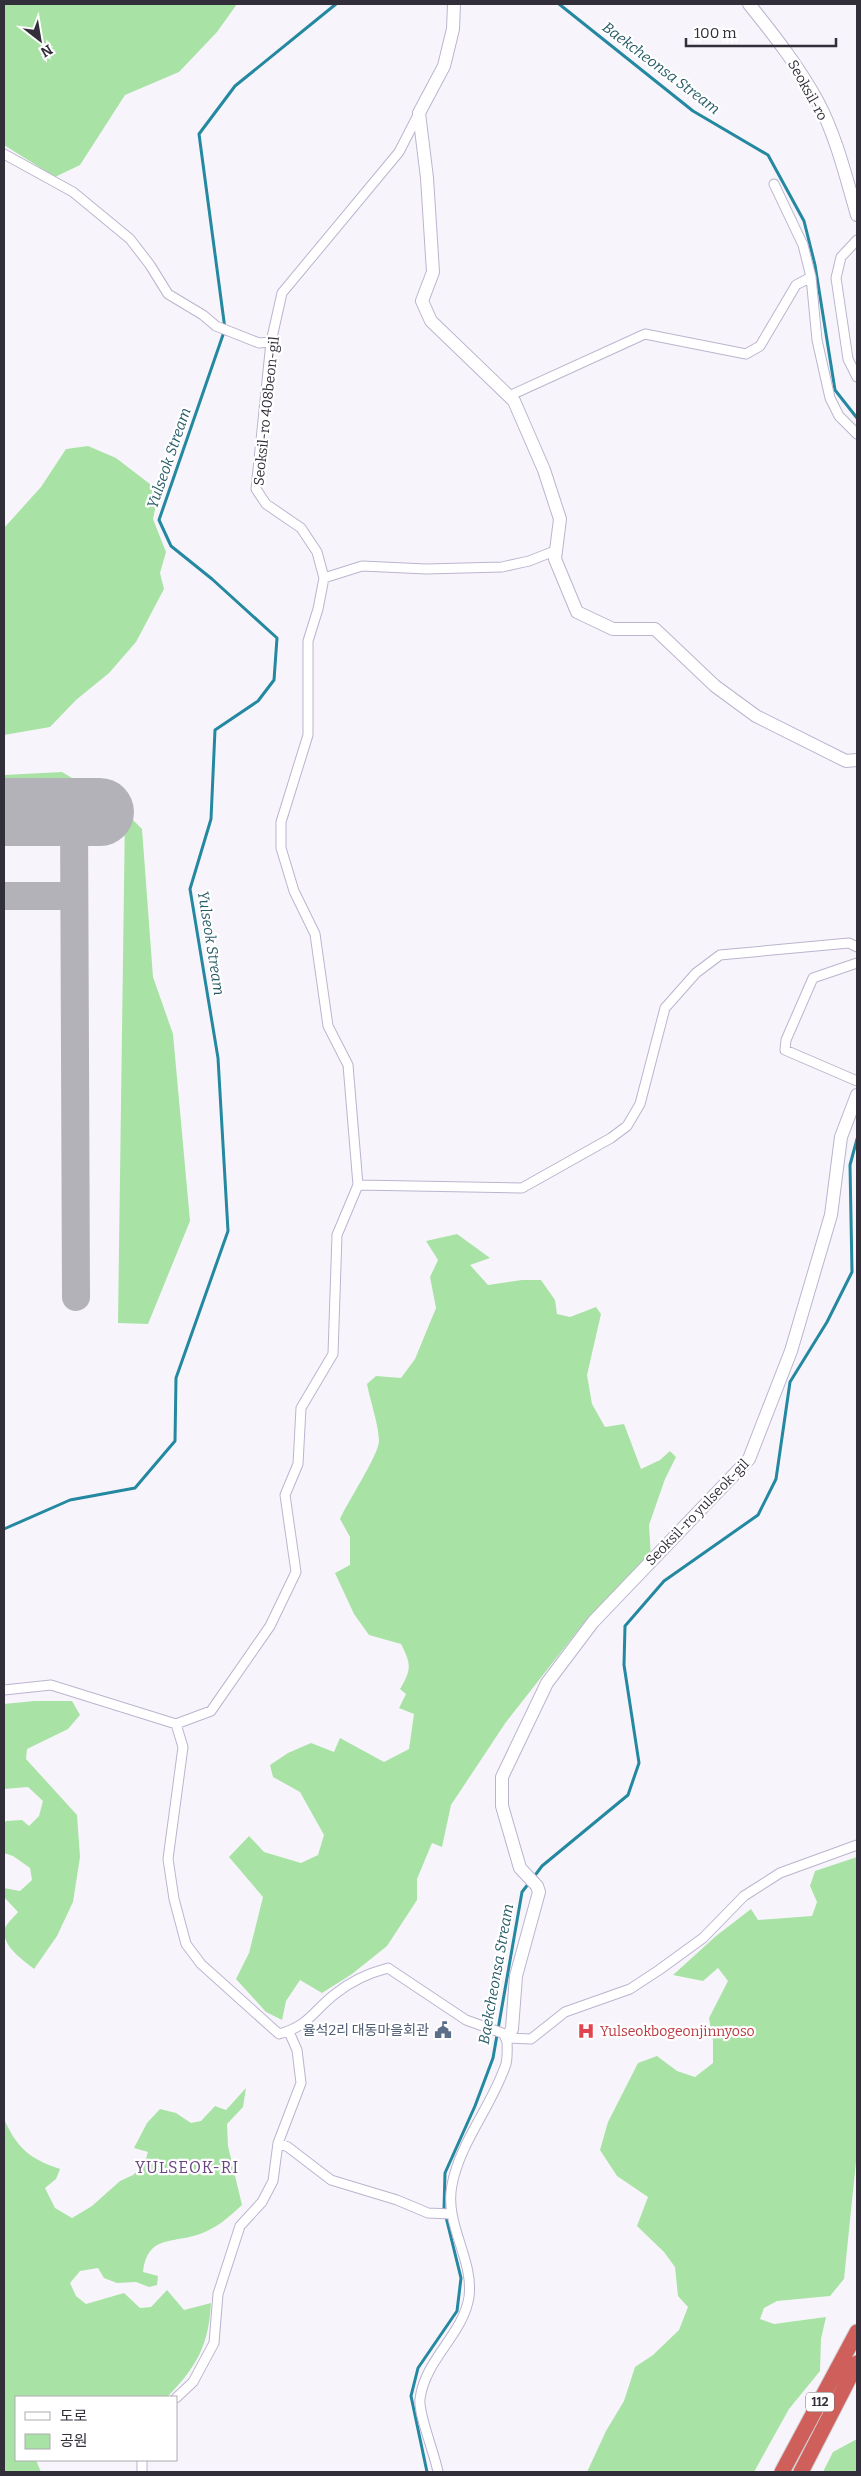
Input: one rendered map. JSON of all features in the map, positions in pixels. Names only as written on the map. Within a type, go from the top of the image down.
[{"type":"highway","name":"112","points":[[782,2472],[857,2332]]},
{"type":"highway","name":"112","points":[[801,2472],[857,2363]]},
{"type":"street","name":"Seoksil-ro 408beon-gil","points":[[176,1724],[211,1711],[270,1626],[296,1572],[285,1496],[298,1464],[301,1408],[333,1354],[337,1235],[358,1185],[348,1065],[328,1026],[315,934],[294,891],[281,848],[281,822],[308,735],[308,641],[318,609],[324,578],[317,552],[301,528],[266,504],[256,489],[271,342],[282,293],[399,152],[444,66],[453,29],[454,4]]},
{"type":"street","name":"Seoksil-ro","points":[[749,4],[786,50],[818,103],[838,152],[857,215]]},
{"type":"street","points":[[419,113],[428,178],[434,272],[422,301],[431,321],[514,401],[544,470],[560,519],[556,559],[577,612],[613,629],[655,629],[715,686],[756,716],[846,761],[857,760]]},
{"type":"street","points":[[4,154],[73,192],[130,239],[150,264],[168,294],[203,315],[216,326],[259,343],[271,342]]},
{"type":"street","points":[[774,184],[803,245],[811,277],[817,340],[830,398],[839,416],[857,434]]},
{"type":"street","points":[[857,240],[841,257],[836,278],[848,359],[857,377]]},
{"type":"street","points":[[509,396],[645,334],[746,354],[760,346],[796,285],[811,277]]},
{"type":"street","points":[[324,578],[362,566],[426,569],[502,567],[529,561],[557,550]]},
{"type":"street","points":[[358,1185],[522,1188],[611,1138],[627,1126],[640,1104],[665,1008],[696,973],[720,956],[849,943],[857,947]]},
{"type":"street","points":[[857,964],[813,978],[786,1040],[785,1050],[857,1081]]},
{"type":"street","name":"Seoksil-ro yulseok-gil","points":[[505,2036],[512,2029],[516,1976],[539,1892],[537,1886],[520,1868],[502,1806],[502,1777],[547,1683],[593,1622],[750,1458],[791,1351],[826,1233],[831,1215],[841,1137],[857,1095]]},
{"type":"street","points":[[4,1690],[51,1685],[176,1724],[183,1747],[168,1859],[174,1899],[186,1944],[201,1964],[279,2034],[297,2029],[335,1994],[367,1974],[388,1968],[466,2020],[505,2036],[531,2039],[565,2012],[630,1989],[703,1938],[744,1896],[780,1872],[857,1845]]},
{"type":"street","points":[[178,2396],[193,2382],[214,2344],[218,2294],[240,2226],[262,2202],[273,2181],[278,2143],[301,2083],[297,2050],[289,2032]]},
{"type":"street","points":[[438,2472],[420,2400],[425,2379],[439,2353],[463,2318],[468,2297],[469,2280],[450,2214],[452,2186],[466,2146],[506,2063],[505,2036]]},
{"type":"street","points":[[278,2143],[288,2147],[331,2180],[396,2200],[428,2214],[450,2214]]},
{"type":"green space","points":[[4,4],[237,4],[217,32],[179,72],[125,95],[80,165],[55,177],[4,145]]},
{"type":"green space","points":[[88,446],[116,458],[159,491],[153,519],[166,552],[160,573],[164,589],[136,642],[109,673],[76,700],[50,727],[4,735],[4,528],[41,487],[66,449]]},
{"type":"green space","points":[[62,772],[119,806],[125,812],[84,790],[4,789],[4,775]]},
{"type":"green space","points":[[125,812],[142,829],[153,977],[173,1034],[190,1221],[148,1324],[118,1323]]},
{"type":"green space","points":[[457,1234],[490,1258],[470,1265],[488,1285],[522,1280],[541,1280],[555,1300],[557,1314],[570,1317],[596,1307],[601,1314],[587,1375],[592,1404],[605,1427],[624,1424],[641,1469],[660,1460],[670,1451],[676,1457],[665,1479],[649,1525],[651,1558],[583,1624],[506,1722],[451,1805],[442,1847],[432,1843],[417,1879],[417,1900],[387,1946],[352,1974],[322,1993],[300,1980],[286,2001],[282,2020],[266,2012],[236,1979],[249,1953],[263,1897],[229,1857],[249,1836],[264,1852],[301,1863],[318,1855],[324,1835],[300,1792],[273,1777],[270,1765],[288,1753],[311,1743],[334,1752],[340,1738],[384,1762],[409,1749],[414,1714],[399,1708],[406,1694],[400,1689],[407,1676],[409,1667],[407,1657],[401,1644],[369,1635],[354,1614],[335,1573],[350,1565],[350,1537],[340,1519],[378,1447],[379,1435],[367,1384],[376,1376],[401,1378],[415,1359],[436,1308],[430,1277],[438,1260],[426,1241]]},
{"type":"green space","points":[[34,1701],[72,1701],[80,1715],[68,1729],[27,1749],[26,1759],[77,1815],[80,1857],[73,1902],[57,1936],[34,1969],[13,1952],[4,1934],[6,1926],[18,1912],[4,1897],[4,1888],[20,1891],[32,1880],[30,1868],[13,1856],[4,1853],[4,1824],[6,1821],[22,1820],[29,1826],[39,1816],[43,1801],[28,1787],[4,1789],[4,1704]]},
{"type":"green space","points":[[857,1857],[857,2152],[844,2279],[830,2296],[777,2301],[764,2308],[760,2319],[774,2324],[826,2317],[821,2339],[820,2371],[789,2409],[754,2472],[587,2472],[606,2431],[624,2401],[635,2367],[653,2355],[679,2330],[688,2307],[678,2296],[675,2267],[664,2252],[637,2226],[648,2197],[617,2176],[600,2150],[608,2122],[638,2063],[657,2056],[677,2071],[695,2077],[713,2063],[713,2041],[709,2018],[728,1981],[718,1968],[703,1981],[673,1975],[716,1936],[751,1909],[758,1920],[812,1916],[817,1902],[810,1886],[815,1871]]},
{"type":"green space","points":[[246,2088],[243,2107],[227,2124],[228,2146],[242,2205],[227,2219],[210,2230],[162,2243],[149,2252],[145,2260],[143,2272],[158,2276],[157,2285],[149,2287],[136,2282],[117,2283],[104,2278],[98,2268],[80,2271],[70,2283],[76,2296],[86,2304],[124,2293],[140,2308],[151,2307],[167,2290],[184,2310],[211,2303],[210,2318],[204,2344],[193,2366],[168,2396],[15,2396],[15,2461],[36,2461],[41,2472],[4,2472],[4,2119],[14,2138],[26,2151],[40,2161],[60,2169],[56,2179],[45,2188],[55,2208],[72,2218],[92,2206],[120,2181],[133,2175],[144,2165],[148,2152],[134,2148],[147,2123],[160,2109],[176,2113],[191,2123],[201,2121],[215,2106],[226,2110]]},
{"type":"green space","points":[[857,2439],[857,2472],[823,2472],[833,2452]]},
{"type":"waterway","name":"Yulseok Stream","points":[[4,1529],[70,1500],[135,1488],[175,1441],[176,1378],[228,1231],[218,1058],[190,889],[211,819],[215,730],[258,701],[274,680],[277,638],[212,579],[171,546],[159,520],[225,329],[199,134],[235,86],[336,4]]},
{"type":"waterway","name":"Baekcheonsa Stream","points":[[559,4],[693,111],[768,155],[804,221],[815,265],[835,390],[857,418]]},
{"type":"waterway","name":"Baekcheonsa Stream","points":[[533,1878],[542,1866],[628,1795],[639,1763],[624,1665],[625,1626],[664,1581],[758,1515],[776,1479],[790,1382],[827,1322],[852,1272],[850,1165],[857,1139]]},
{"type":"waterway","name":"Baekcheonsa Stream","points":[[427,2472],[411,2396],[418,2368],[457,2311],[461,2278],[444,2209],[445,2173],[475,2106],[493,2058],[522,1892],[529,1883]]},
{"type":"taxiway","points":[[74,813],[76,1297]]},
{"type":"taxiway","points":[[4,896],[74,896]]},
{"type":"runway","points":[[4,812],[100,812]]},
{"type":"place","name":"율석2리 대동마을회관","points":[[443,2030]]},
{"type":"place","name":"Yulseokbogeonjinnyoso","points":[[586,2031]]},
{"type":"district","name":"YULSEOK-RI","points":[[187,2167]]}]
